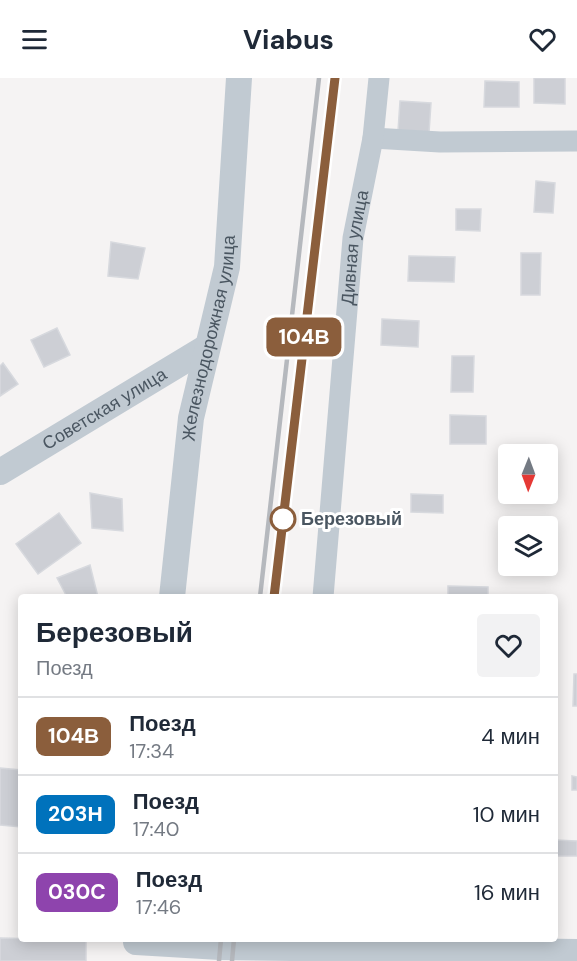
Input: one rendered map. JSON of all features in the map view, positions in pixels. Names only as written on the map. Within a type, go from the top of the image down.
[{"type":"street","name":"Железнодорожная улица","points":[[172,594],[191,418],[227,267],[239,78]]},
{"type":"street","name":"Дивная улица","points":[[323,594],[352,238],[373,138],[379,78]]},
{"type":"street","points":[[373,138],[440,142],[577,141]]},
{"type":"street","name":"Советская улица","points":[[0,472],[207,347]]},
{"type":"street","points":[[135,947],[577,952]]},
{"type":"building","points":[[534,78],[565,78],[565,104],[534,103]]},
{"type":"building","points":[[485,81],[519,82],[519,107],[484,107]]},
{"type":"building","points":[[400,101],[431,103],[429,133],[398,131]]},
{"type":"building","points":[[536,181],[555,183],[553,213],[534,212]]},
{"type":"building","points":[[456,209],[481,209],[480,231],[456,230]]},
{"type":"building","points":[[111,242],[145,248],[138,279],[108,276]]},
{"type":"building","points":[[521,253],[541,253],[540,295],[521,295]]},
{"type":"building","points":[[409,256],[455,257],[454,282],[408,281]]},
{"type":"building","points":[[382,319],[419,321],[418,347],[381,345]]},
{"type":"building","points":[[57,328],[70,355],[44,367],[31,340]]},
{"type":"building","points":[[452,356],[474,356],[473,392],[451,392]]},
{"type":"building","points":[[3,363],[18,384],[0,396],[0,366]]},
{"type":"building","points":[[450,415],[486,416],[486,444],[450,444]]},
{"type":"building","points":[[90,493],[122,499],[123,531],[92,528]]},
{"type":"building","points":[[411,494],[443,495],[443,513],[411,512]]},
{"type":"building","points":[[59,513],[81,543],[38,574],[16,544]]},
{"type":"building","points":[[90,565],[97,594],[65,594],[57,578]]},
{"type":"building","points":[[448,586],[488,587],[488,594],[448,594]]},
{"type":"building","points":[[574,674],[577,674],[577,706],[573,706]]},
{"type":"building","points":[[0,768],[18,770],[18,827],[0,825]]},
{"type":"building","points":[[572,776],[577,777],[577,790],[572,790]]},
{"type":"building","points":[[558,840],[577,841],[577,856],[558,856]]},
{"type":"building","points":[[0,938],[18,938],[18,942],[86,942],[86,961],[0,961]]},
{"type":"railway","points":[[260,594],[319,78]]},
{"type":"railway","points":[[274,594],[335,78]]},
{"type":"railway","points":[[219,961],[221,942]]},
{"type":"railway","points":[[232,961],[234,942]]},
{"type":"train","name":"104В","points":[[274,594],[335,78]]},
{"type":"place","name":"Березовый","points":[[283,519]]}]
